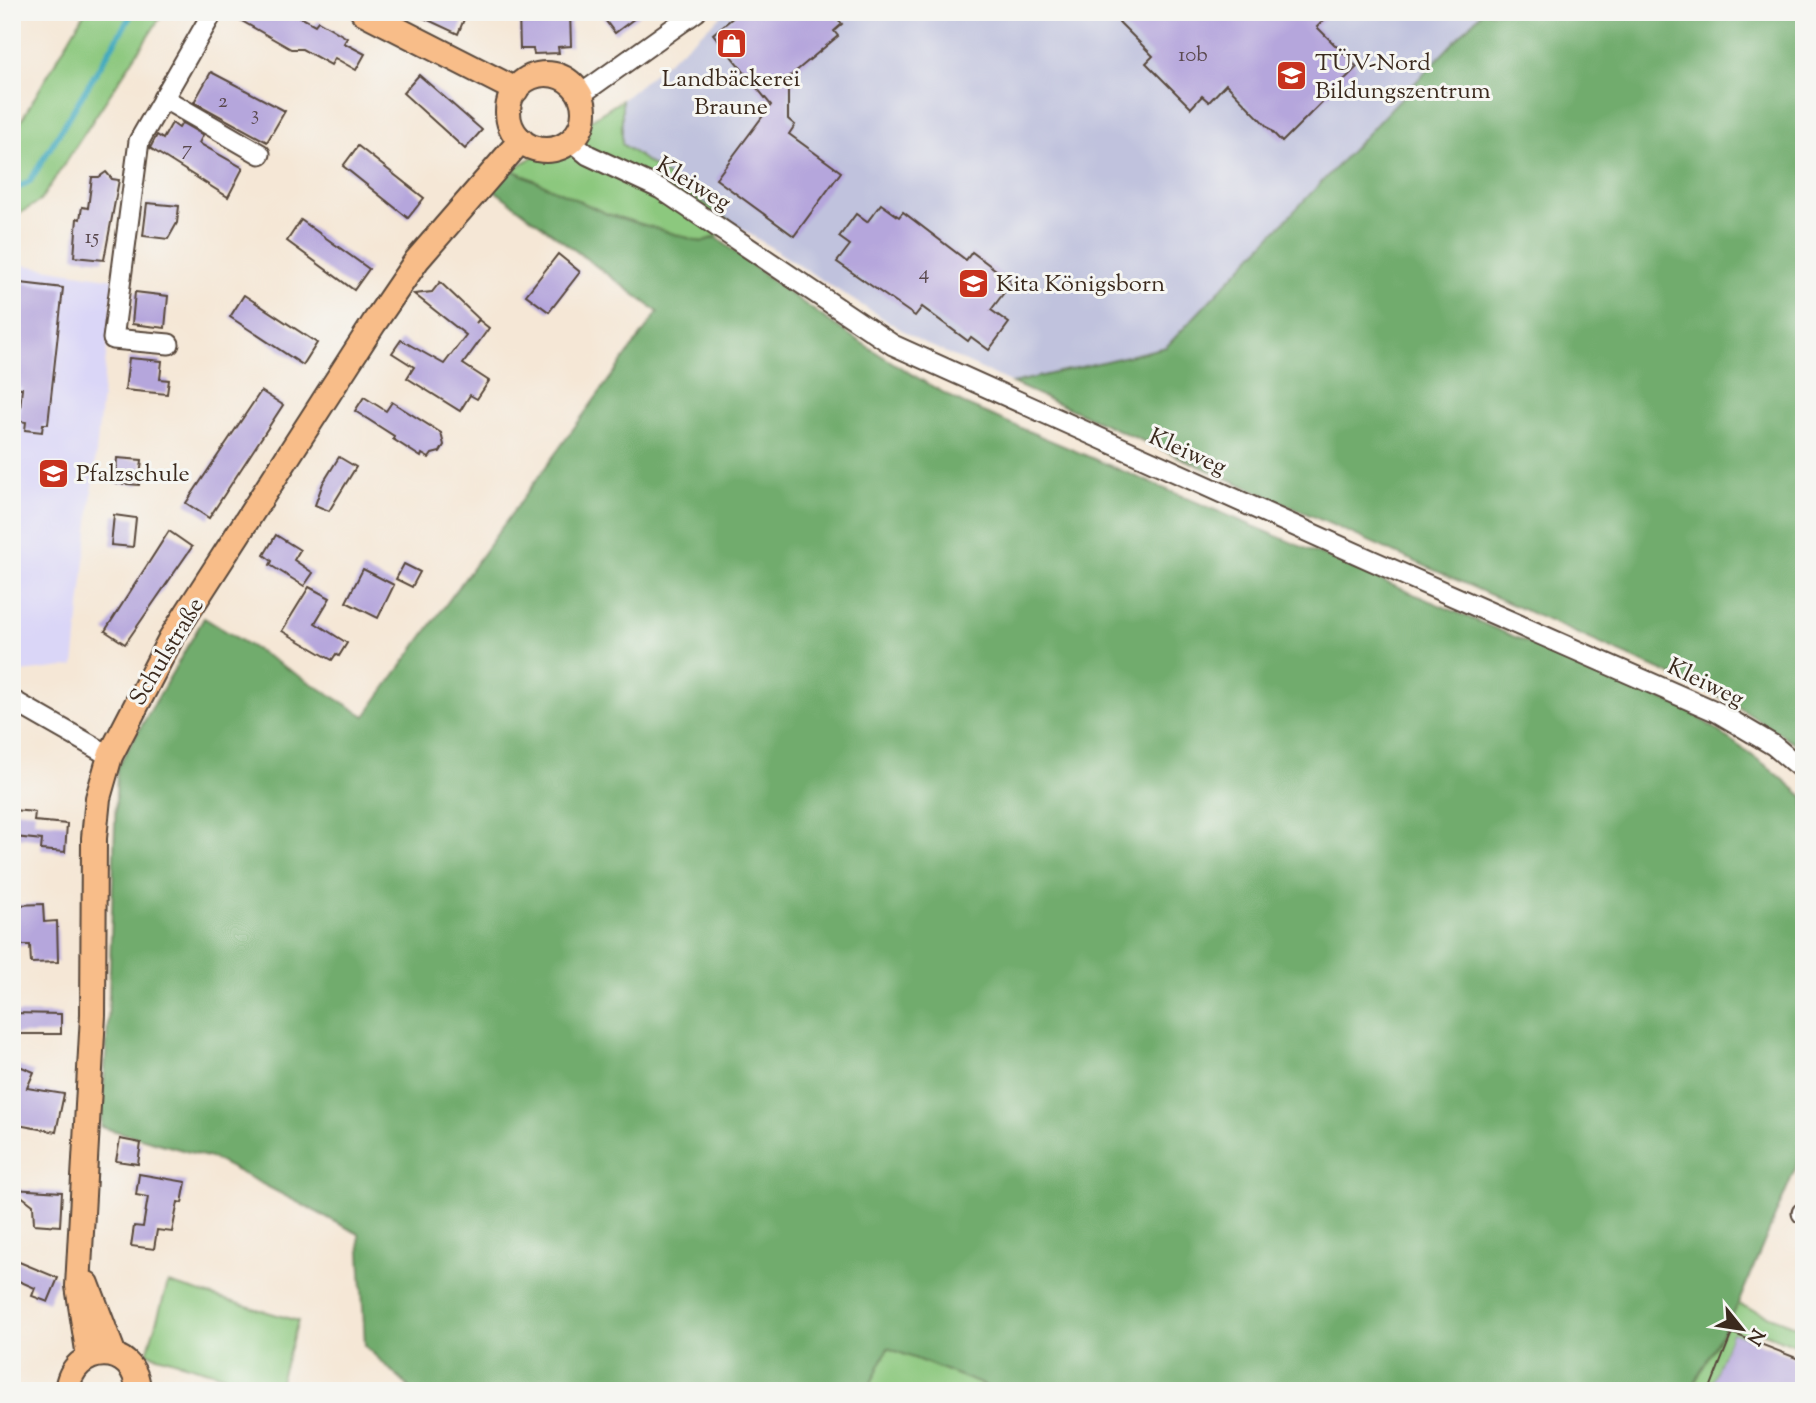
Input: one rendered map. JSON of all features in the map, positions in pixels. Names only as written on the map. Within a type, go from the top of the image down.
[{"type":"main road","points":[[363,12],[516,90]]},
{"type":"main road","points":[[545,75],[567,80],[580,95],[583,122],[571,141],[562,147],[540,150],[520,140],[513,132],[509,110],[516,90],[524,82],[545,75]]},
{"type":"main road","name":"Schulstraße","points":[[89,1357],[78,1307],[93,1015],[94,838],[98,798],[110,756],[171,638],[374,323],[417,260],[520,140]]},
{"type":"main road","name":"Schulstraße","points":[[81,1258],[95,1309],[114,1355],[133,1371],[138,1391]]},
{"type":"main road","points":[[67,1391],[72,1370],[89,1357],[114,1355]]},
{"type":"street","points":[[169,344],[113,339],[139,141],[213,12]]},
{"type":"street","points":[[580,95],[696,12]]},
{"type":"street","points":[[163,98],[260,154]]},
{"type":"street","name":"Kleiweg","points":[[571,141],[588,155],[661,189],[893,345],[1360,556],[1717,712],[1773,745],[1804,771]]},
{"type":"street","points":[[12,700],[110,756]]},
{"type":"shaded area","points":[[726,12],[1482,12],[1166,348],[1012,383],[920,341],[739,227],[622,144],[622,100]]},
{"type":"shaded area","name":"Pfalzschule","points":[[12,263],[114,279],[74,666],[12,673]]},
{"type":"green space","points":[[85,12],[164,12],[40,201],[12,218],[12,136]]},
{"type":"green space","points":[[1482,12],[1804,12],[1804,749],[1725,699],[1012,383],[1166,347]]},
{"type":"green space","points":[[622,100],[622,144],[739,227],[702,242],[607,214],[512,170]]},
{"type":"green space","points":[[512,170],[607,214],[701,242],[716,237],[836,326],[962,403],[1690,711],[1771,769],[1804,797],[1804,1148],[1738,1304],[1690,1391],[999,1391],[888,1348],[867,1391],[413,1391],[365,1346],[359,1234],[214,1159],[101,1127],[108,1022],[117,768],[204,618],[365,716],[658,312],[494,190]]},
{"type":"green space","points":[[168,1283],[298,1321],[277,1391],[147,1353]]},
{"type":"green space","points":[[1738,1304],[1804,1329],[1804,1361],[1797,1358],[1800,1347],[1752,1328],[1748,1339],[1732,1333],[1709,1391],[1690,1391]]},
{"type":"green space","points":[[888,1348],[999,1391],[867,1391]]},
{"type":"building","points":[[226,12],[291,12],[315,25],[318,21],[347,38],[344,43],[365,54],[356,70],[335,58],[331,65],[302,49],[291,49]]},
{"type":"building","points":[[411,12],[467,12],[458,34]]},
{"type":"building","points":[[519,12],[570,12],[571,46],[558,47],[559,53],[534,54],[533,49],[520,49]]},
{"type":"building","points":[[599,12],[643,12],[615,33]]},
{"type":"building","points":[[740,12],[832,12],[842,24],[834,31],[838,36],[789,77],[795,84],[788,90],[788,119],[795,125],[789,134],[841,172],[794,236],[716,179],[771,105],[713,34]]},
{"type":"building","points":[[1130,12],[1332,12],[1317,27],[1357,67],[1282,142],[1226,84],[1209,102],[1202,96],[1191,108],[1146,63],[1153,56],[1119,22]]},
{"type":"building","points":[[211,72],[285,111],[267,142],[194,102]]},
{"type":"building","points":[[419,75],[482,130],[465,149],[403,93]]},
{"type":"building","points":[[172,123],[179,128],[182,123],[203,135],[199,143],[243,168],[228,197],[150,148],[157,135],[163,139]]},
{"type":"building","points":[[358,146],[424,198],[408,218],[343,166]]},
{"type":"building","points":[[106,172],[112,179],[119,180],[104,260],[74,257],[77,218],[80,219],[82,207],[88,208],[92,177],[99,177]]},
{"type":"building","points":[[147,203],[179,206],[177,223],[168,239],[143,236]]},
{"type":"building","points":[[881,204],[899,217],[903,212],[966,260],[972,252],[1012,282],[991,310],[1009,323],[989,350],[971,337],[968,341],[922,307],[915,316],[837,262],[850,245],[839,237],[856,214],[867,222]]},
{"type":"building","points":[[301,220],[369,269],[354,290],[287,241]]},
{"type":"building","points":[[558,254],[580,272],[549,312],[526,295]]},
{"type":"building","points":[[12,282],[63,288],[48,424],[43,424],[42,432],[25,430],[26,422],[19,421],[22,388],[12,387]]},
{"type":"building","points":[[440,282],[479,319],[476,323],[479,320],[489,328],[463,364],[489,381],[477,399],[470,395],[460,411],[407,378],[414,367],[392,353],[401,340],[444,364],[466,335],[414,294],[432,292]]},
{"type":"building","points":[[135,292],[168,296],[165,328],[132,324]]},
{"type":"building","points":[[244,295],[317,343],[303,365],[230,317]]},
{"type":"building","points":[[129,358],[162,361],[160,379],[169,380],[167,394],[125,390]]},
{"type":"building","points":[[261,391],[283,405],[209,518],[186,503]]},
{"type":"building","points":[[364,397],[386,411],[392,402],[441,433],[444,445],[440,452],[429,458],[422,454],[421,457],[393,439],[394,436],[355,411]]},
{"type":"building","points":[[339,457],[356,467],[329,511],[315,505],[323,483]]},
{"type":"building","points":[[117,458],[142,460],[139,485],[115,483]]},
{"type":"building","points":[[114,515],[136,518],[133,547],[111,545]]},
{"type":"building","points":[[169,531],[192,547],[125,644],[105,631]]},
{"type":"building","points":[[276,535],[300,550],[294,560],[313,573],[304,586],[270,565],[272,561],[264,555]]},
{"type":"building","points":[[404,564],[420,572],[412,587],[396,579]]},
{"type":"building","points":[[363,569],[394,585],[378,618],[346,602]]},
{"type":"building","points":[[309,587],[330,598],[315,623],[347,643],[339,656],[336,654],[332,660],[282,631]]},
{"type":"building","points":[[12,810],[35,812],[34,821],[67,824],[65,852],[41,850],[42,840],[15,837],[15,833],[12,833]]},
{"type":"building","points":[[43,904],[44,922],[57,921],[58,962],[31,963],[30,945],[17,945],[16,905]]},
{"type":"building","points":[[12,1013],[61,1014],[61,1034],[12,1034]]},
{"type":"building","points":[[12,1063],[34,1072],[27,1088],[64,1094],[56,1132],[12,1124]]},
{"type":"building","points":[[120,1139],[141,1143],[138,1164],[116,1161]]},
{"type":"building","points":[[139,1174],[186,1182],[182,1203],[178,1202],[172,1232],[157,1230],[154,1249],[131,1246],[134,1226],[143,1227],[148,1197],[136,1195]]},
{"type":"building","points":[[12,1189],[62,1192],[60,1226],[34,1224],[33,1205]]},
{"type":"building","points":[[12,1259],[58,1278],[48,1302],[32,1296],[35,1288],[12,1278]]},
{"type":"building","points":[[1732,1333],[1804,1361],[1804,1391],[1709,1391]]},
{"type":"waterway","points":[[12,191],[30,181],[133,12]]},
{"type":"place","name":"Landbäckerei Braune","points":[[731,44]]},
{"type":"place","name":"TÜV-Nord Bildungszentrum","points":[[1292,76]]},
{"type":"place","name":"Kita Königsborn","points":[[973,283]]},
{"type":"place","name":"Pfalzschule","points":[[53,473]]}]
